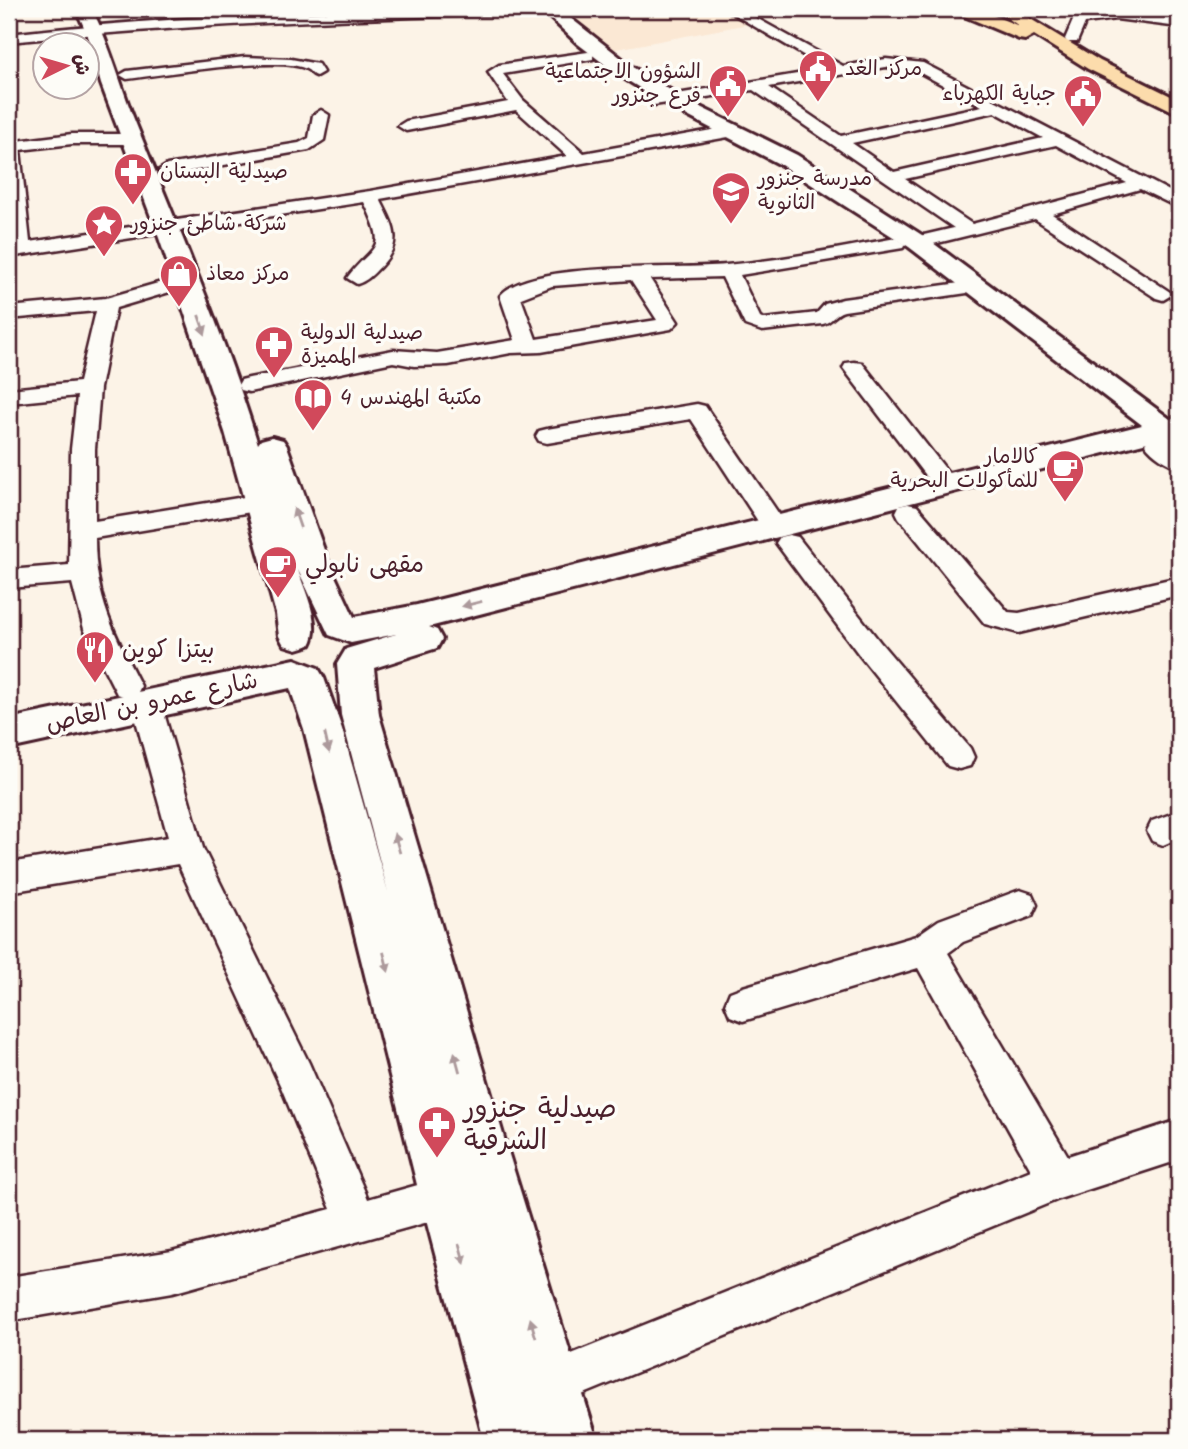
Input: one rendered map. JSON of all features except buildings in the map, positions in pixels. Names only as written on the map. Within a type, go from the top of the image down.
[{"type":"highway","points":[[963,9],[1094,65],[1179,108]]},
{"type":"highway","points":[[1003,9],[1094,65]]},
{"type":"highway","points":[[1025,9],[1072,39],[1179,96]]},
{"type":"street","points":[[9,38],[97,22],[241,12],[391,9]]},
{"type":"street","points":[[535,9],[588,56],[672,104],[719,114],[756,152],[906,243],[1170,439]]},
{"type":"street","points":[[97,22],[541,9]]},
{"type":"street","points":[[549,9],[584,40],[672,104],[719,114]]},
{"type":"street","points":[[731,9],[843,72]]},
{"type":"street","points":[[1104,9],[1179,16]]},
{"type":"street","points":[[1141,13],[1179,23]]},
{"type":"street","points":[[1072,39],[1079,21],[1094,16],[1132,16],[1179,23]]},
{"type":"street","points":[[97,22],[127,75],[191,224],[208,278],[313,565],[328,602],[352,645],[360,715],[481,1148],[567,1440]]},
{"type":"street","points":[[97,22],[128,129],[186,281],[262,502],[294,614],[297,658],[323,729],[446,1197],[514,1440]]},
{"type":"street","points":[[580,158],[527,115],[522,104],[496,78],[495,72],[503,68],[588,56]]},
{"type":"street","points":[[127,75],[266,62],[295,62],[313,67],[316,72]]},
{"type":"street","points":[[128,129],[10,147],[15,250],[370,197],[580,158],[719,114],[757,86],[886,64],[908,63],[1179,202]]},
{"type":"street","points":[[757,86],[836,142],[970,230]]},
{"type":"street","points":[[407,126],[522,104]]},
{"type":"street","points":[[836,142],[998,107]]},
{"type":"street","points":[[167,170],[303,147],[316,139],[321,116]]},
{"type":"street","points":[[892,177],[1059,139]]},
{"type":"street","points":[[527,343],[510,296],[520,287],[550,281],[636,273],[729,271],[906,243],[1038,213],[1141,184]]},
{"type":"street","points":[[356,278],[383,255],[387,245],[385,227],[370,197]]},
{"type":"street","points":[[1038,213],[1163,294]]},
{"type":"street","points":[[906,243],[960,289],[1034,345],[1170,439]]},
{"type":"street","points":[[729,271],[752,321],[762,325],[823,318],[832,309],[843,305],[960,289]]},
{"type":"street","points":[[257,406],[384,357],[393,356],[407,360],[443,358],[527,343],[541,346],[664,326],[668,322],[636,273]]},
{"type":"street","points":[[9,313],[107,304],[186,281]]},
{"type":"street","points":[[107,304],[89,388],[83,449],[82,573],[98,629],[137,696],[187,848],[296,1076],[357,1222]]},
{"type":"street","points":[[854,368],[946,486]]},
{"type":"street","points":[[9,396],[89,388]]},
{"type":"street","points":[[547,436],[690,410],[702,414],[782,535],[870,649],[959,757]]},
{"type":"street","points":[[297,658],[321,625],[352,645],[388,648],[946,486],[1170,439]]},
{"type":"street","points":[[782,535],[908,512],[1056,477],[1170,439]]},
{"type":"street","points":[[81,532],[262,502]]},
{"type":"street","points":[[908,512],[995,617],[1004,621],[1019,624],[1179,586]]},
{"type":"street","points":[[9,579],[82,573]]},
{"type":"street","points":[[297,658],[320,680],[336,677],[352,645]]},
{"type":"street","name":"شارع عمرو بن العاص","points":[[9,734],[137,696],[297,658]]},
{"type":"street","points":[[9,710],[137,696]]},
{"type":"street","points":[[9,878],[187,848]]},
{"type":"street","points":[[743,1004],[926,948],[951,931],[1020,905]]},
{"type":"street","points":[[926,948],[1059,1179]]},
{"type":"street","points":[[550,1385],[1059,1179],[1179,1140]]},
{"type":"street","points":[[9,1300],[172,1272],[446,1197]]},
{"type":"shaded area","points":[[553,9],[727,9],[749,24],[601,52]]},
{"type":"place","name":"مركز الغد","points":[[818,103]]},
{"type":"place","name":"الشؤون الاجتماعية فرع جنزور","points":[[728,118]]},
{"type":"place","name":"جباية الكهرباء","points":[[1083,128]]},
{"type":"place","name":"صيدلية البستان","points":[[133,206]]},
{"type":"place","name":"مدرسة جنزور الثانوية","points":[[731,225]]},
{"type":"place","name":"شركة شاطئ جنزور","points":[[104,258]]},
{"type":"place","name":"مركز معاذ","points":[[179,308]]},
{"type":"place","name":"صيدلية الدولية المميزة","points":[[274,379]]},
{"type":"place","name":"مكتبة المهندس 4","points":[[313,432]]},
{"type":"place","name":"كالامار للمأكولات البحرية","points":[[1065,503]]},
{"type":"place","name":"مقهى نابولي","points":[[278,599]]},
{"type":"place","name":"بيتزا كوين","points":[[95,684]]},
{"type":"place","name":"صيدلية جنزور الشرقية","points":[[437,1159]]}]
